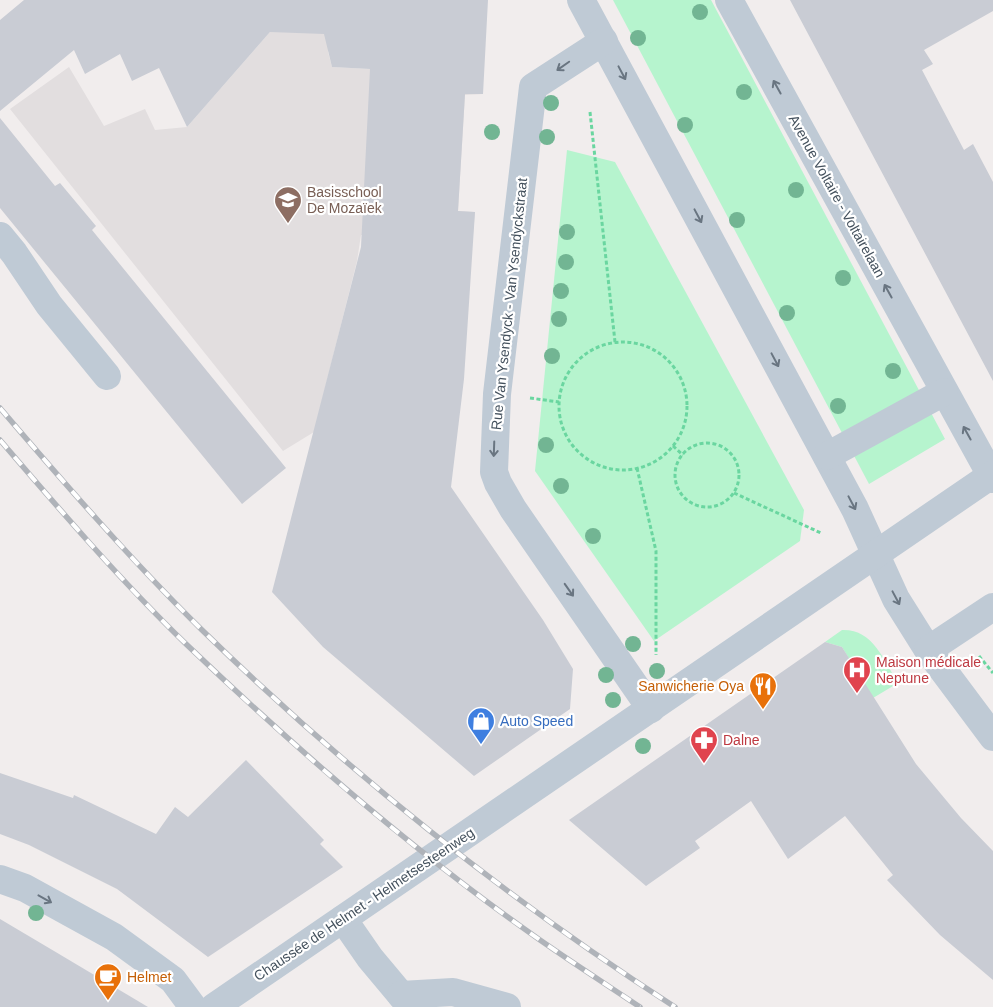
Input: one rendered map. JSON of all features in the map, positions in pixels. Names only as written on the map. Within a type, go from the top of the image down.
[{"type":"street","points":[[581,0],[855,509],[896,599],[928,650],[993,737]]},
{"type":"street","name":"Avenue Voltaire - Voltairelaan","points":[[729,0],[992,476]]},
{"type":"street","name":"Rue Van Ysendyck - Van Ysendyckstraat","points":[[604,41],[533,87],[496,394],[494,472],[513,509],[651,709]]},
{"type":"street","points":[[0,236],[14,253],[49,305],[107,376]]},
{"type":"street","points":[[827,456],[944,392]]},
{"type":"street","name":"Chaussée de Helmet - Helmetsesteenweg","points":[[214,1007],[876,553],[992,476]]},
{"type":"street","points":[[928,650],[993,607]]},
{"type":"street","points":[[0,880],[25,888],[114,937],[173,980],[193,1007]]},
{"type":"street","points":[[343,919],[406,1001],[453,992],[507,1007]]},
{"type":"path","points":[[590,112],[615,342]]},
{"type":"path","points":[[615,342],[640,344],[658,352],[673,365],[680,377],[688,402],[685,423],[673,446],[658,460],[637,468],[611,469],[595,464],[580,454],[570,442],[562,427],[558,410],[560,390],[568,371],[582,356],[599,346],[615,342]]},
{"type":"path","points":[[703,444],[715,444],[726,450],[735,459],[738,470],[738,482],[734,493],[726,501],[715,506],[704,507],[691,503],[681,494],[676,482],[676,469],[683,455],[691,448],[703,444]]},
{"type":"path","points":[[673,446],[683,455]]},
{"type":"path","points":[[637,468],[656,551],[656,655],[651,658]]},
{"type":"path","points":[[734,493],[821,533]]},
{"type":"shaded area","name":"Basisschool De Mozaïek","points":[[298,0],[367,0],[328,52],[332,67],[483,75],[483,94],[465,95],[458,211],[475,212],[472,245],[361,235],[357,261],[314,432],[283,451],[10,109],[69,67],[104,126],[145,109],[155,130],[187,127]]},
{"type":"green space","points":[[613,0],[711,0],[945,439],[869,484]]},
{"type":"green space","points":[[567,150],[615,162],[804,510],[800,541],[654,641],[535,471]]},
{"type":"green space","points":[[842,630],[862,634],[869,640],[882,655],[898,683],[873,698],[842,647],[825,642]]},
{"type":"building","points":[[24,0],[488,0],[483,94],[465,94],[458,211],[475,212],[464,379],[451,487],[543,620],[573,669],[570,709],[474,776],[323,647],[272,592],[361,247],[370,69],[332,67],[324,34],[270,32],[187,127],[159,68],[132,81],[120,54],[85,74],[74,50],[0,111],[0,20]]},
{"type":"building","points":[[790,0],[993,0],[993,11],[924,50],[933,64],[922,70],[964,150],[973,144],[993,182],[993,381]]},
{"type":"building","points":[[0,118],[55,186],[60,183],[96,226],[92,230],[286,468],[242,504],[0,208]]},
{"type":"building","points":[[825,642],[842,647],[916,764],[961,818],[993,851],[993,980],[940,935],[887,880],[893,875],[845,816],[788,859],[751,801],[695,841],[700,848],[646,886],[569,820]]},
{"type":"building","points":[[246,760],[324,840],[320,844],[343,867],[208,957],[117,889],[29,845],[0,834],[0,773],[73,798],[74,795],[156,834],[175,807],[188,817]]},
{"type":"building","points":[[0,919],[54,951],[148,1007],[0,1007]]},
{"type":"railway","points":[[0,408],[99,521],[202,630],[313,733],[371,783],[489,877],[550,922],[675,1007]]},
{"type":"railway","points":[[0,440],[138,595],[186,644],[270,723],[357,799],[447,872],[552,949],[640,1007]]},
{"type":"place","name":"Basisschool De Mozaïek","points":[[288,224]]},
{"type":"place","name":"Maison médicale Neptune","points":[[857,694]]},
{"type":"place","name":"Sanwicherie Oya","points":[[763,710]]},
{"type":"place","name":"Auto Speed","points":[[481,745]]},
{"type":"place","name":"Dalne","points":[[704,764]]},
{"type":"place","name":"Helmet","points":[[108,1001]]}]
